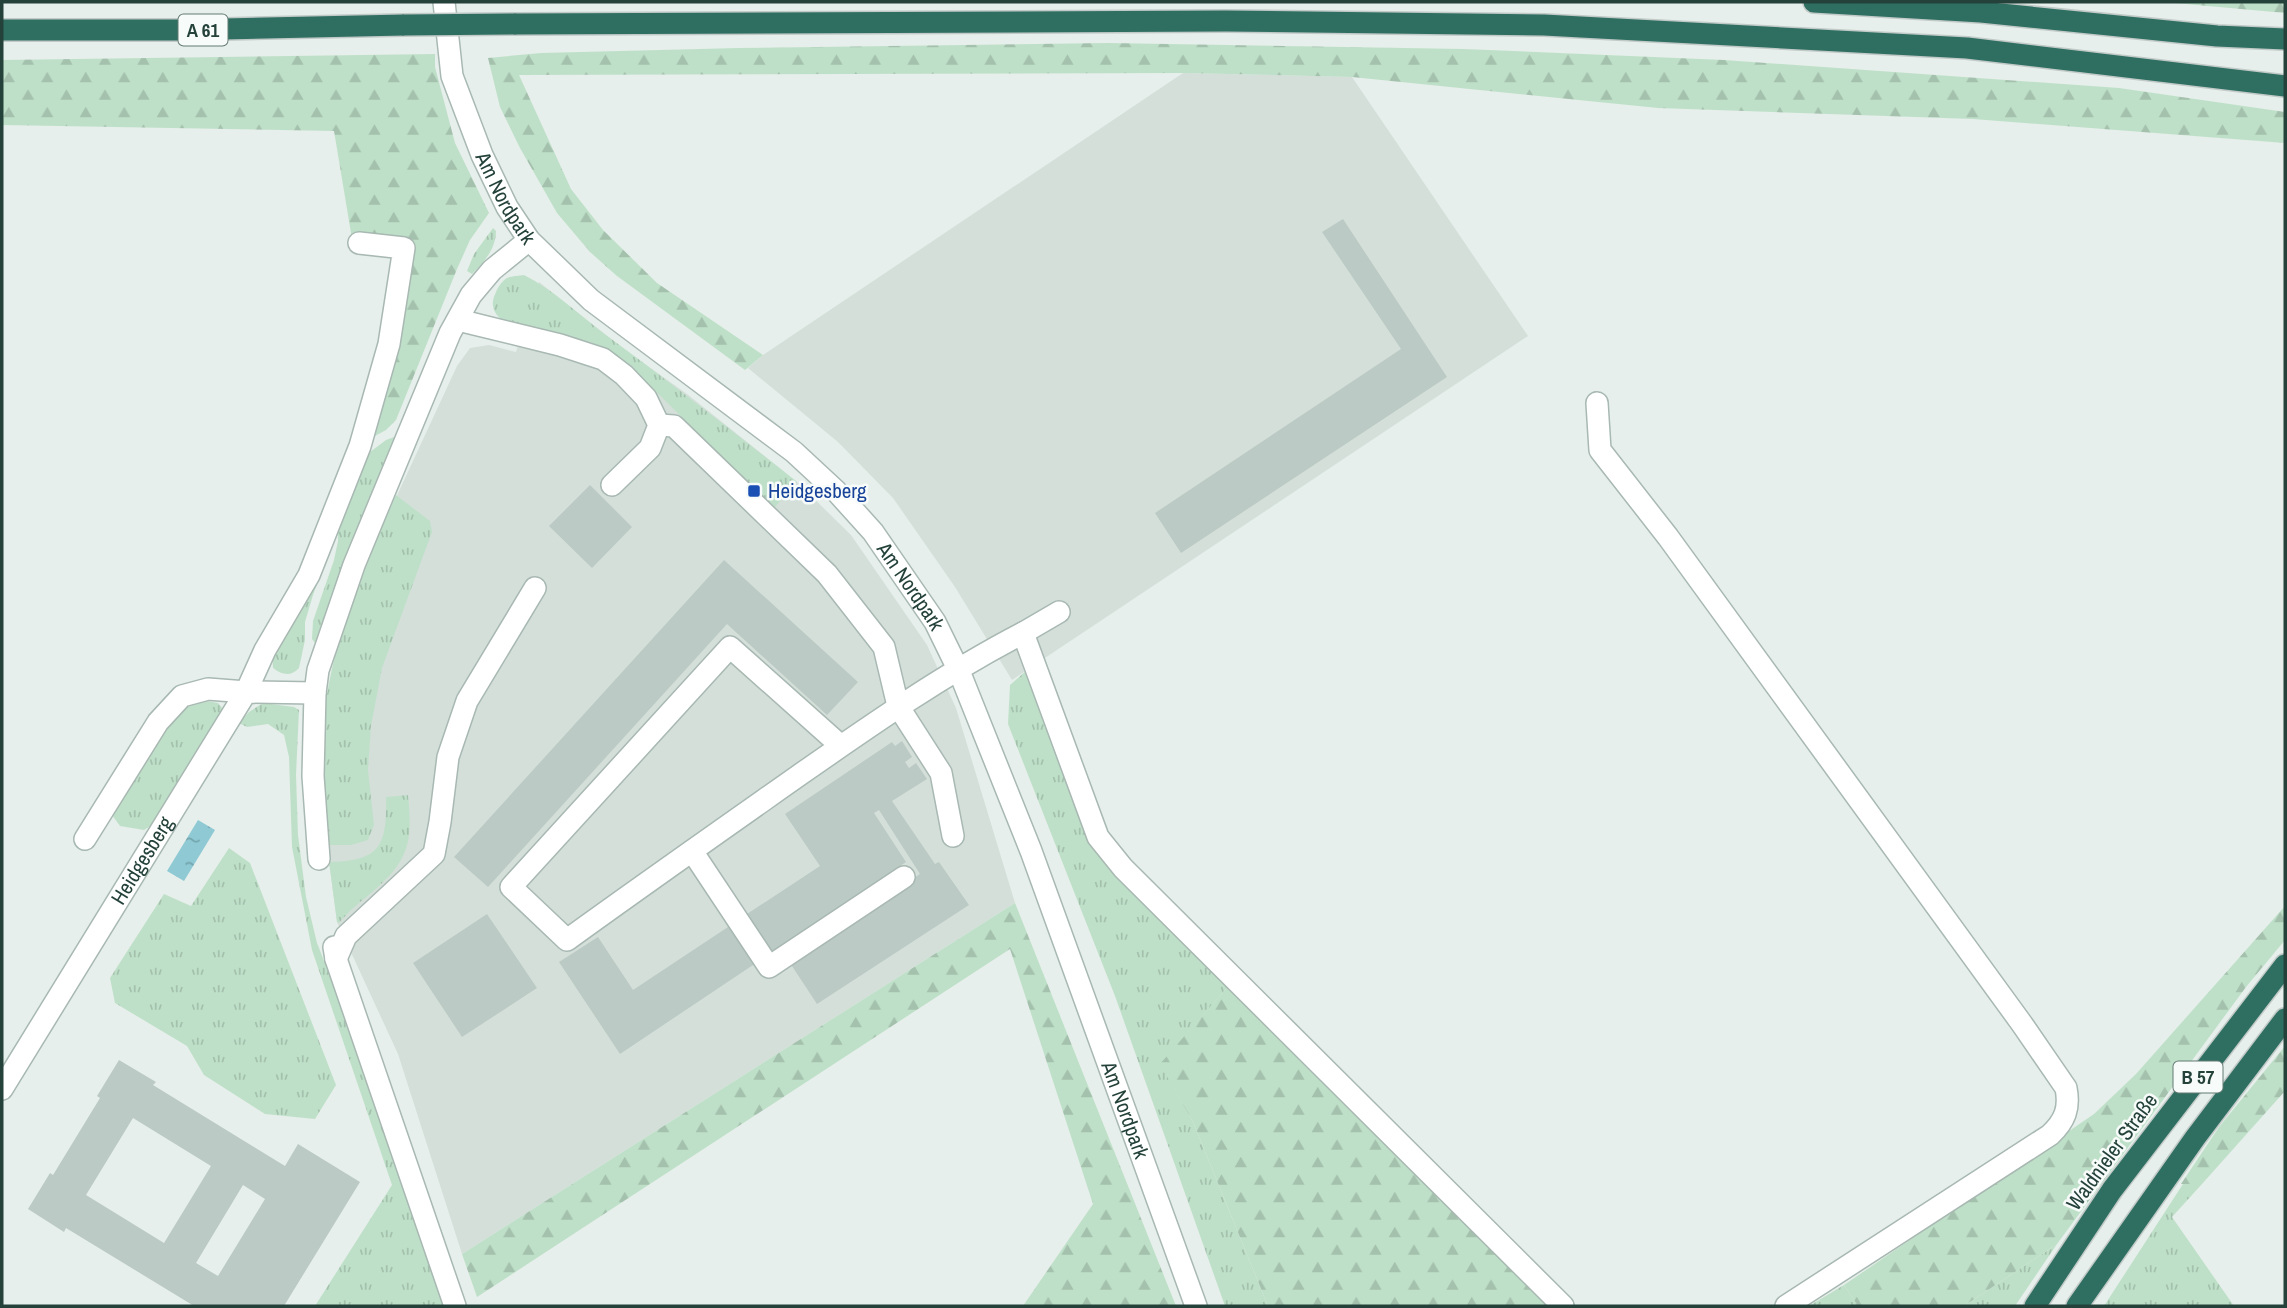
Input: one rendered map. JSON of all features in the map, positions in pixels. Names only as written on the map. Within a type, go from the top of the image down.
[{"type":"highway","points":[[1814,2],[1981,12],[2217,36],[2285,39]]},
{"type":"highway","name":"A 61","points":[[2,30],[514,24],[1226,21],[1544,25],[1967,48],[2285,86]]},
{"type":"highway","points":[[2217,36],[2285,47]]},
{"type":"highway","name":"Waldnieler Straße","points":[[2035,1306],[2112,1189],[2285,965]]},
{"type":"highway","name":"B 57","points":[[2077,1306],[2195,1138],[2285,1020]]},
{"type":"street","name":"Am Nordpark","points":[[444,2],[452,76],[482,155],[507,207],[529,240],[591,300],[794,452],[836,491],[873,532],[935,622],[959,671],[1031,851],[1196,1306]]},
{"type":"street","points":[[319,859],[313,776],[318,670],[354,565],[457,320],[471,295],[492,270],[529,240]]},
{"type":"street","name":"Heidgesberg","points":[[2,1089],[246,692],[265,650],[309,575],[360,446],[389,344],[404,248],[359,243]]},
{"type":"street","points":[[457,320],[560,345],[603,359],[624,375],[646,398],[659,425],[650,448],[612,485]]},
{"type":"street","points":[[1597,403],[1600,450],[1668,537],[2066,1088],[2068,1099],[2064,1119],[2050,1135],[1786,1306]]},
{"type":"street","points":[[659,425],[674,426],[827,574],[884,647],[898,706],[942,773],[953,836]]},
{"type":"street","points":[[336,959],[346,936],[434,854],[448,757],[467,701],[535,588]]},
{"type":"street","points":[[841,746],[730,647],[511,887],[567,940],[898,706],[959,671],[984,653],[1059,612]]},
{"type":"street","points":[[1023,633],[1098,837],[1106,847],[1123,868],[1563,1306]]},
{"type":"street","points":[[85,839],[158,722],[182,696],[208,689],[315,693]]},
{"type":"street","points":[[691,851],[769,967],[904,877]]},
{"type":"street","points":[[332,937],[336,959],[455,1306]]},
{"type":"shaded area","points":[[1183,73],[1352,77],[1528,336],[1012,680],[955,587],[893,498],[838,442],[748,368],[763,355]]},
{"type":"shaded area","points":[[539,282],[621,347],[687,394],[797,482],[851,535],[927,645],[956,708],[1015,903],[462,1254],[398,1054],[337,922],[327,845],[329,685],[363,569],[457,366],[470,348],[489,345],[516,352]]},
{"type":"green space","points":[[2285,2],[2285,13],[2175,3]]},
{"type":"green space","points":[[1108,43],[1464,49],[1724,60],[2119,88],[2285,112],[2285,143],[1973,119],[1658,108],[1352,77],[1183,73],[519,75],[571,189],[603,230],[657,283],[763,355],[745,370],[617,276],[590,252],[557,213],[500,107],[488,58],[541,53],[739,48]]},
{"type":"green space","points":[[435,54],[435,67],[455,143],[489,213],[470,240],[396,420],[373,437],[413,242],[352,239],[334,131],[2,125],[2,60]]},
{"type":"green space","points":[[493,228],[496,231],[492,249],[472,274],[467,271],[474,254]]},
{"type":"green space","points":[[524,275],[556,295],[797,482],[774,508],[629,365],[591,342],[510,325],[501,319],[493,307],[498,288],[507,278]]},
{"type":"green space","points":[[397,436],[342,566],[315,643],[312,639],[313,621],[334,560],[338,541],[338,519],[362,458],[386,440]]},
{"type":"green space","points":[[396,495],[430,521],[432,532],[382,668],[371,726],[368,770],[374,825],[368,840],[351,845],[326,845],[322,744],[330,679],[358,585]]},
{"type":"green space","points":[[330,548],[305,622],[305,640],[299,668],[290,674],[280,672],[273,668],[272,648]]},
{"type":"green space","points":[[1027,670],[1079,805],[1231,983],[1161,1064],[1193,1122],[1268,1306],[1225,1306],[1115,996],[1008,724],[1010,685]]},
{"type":"green space","points":[[207,701],[218,703],[223,709],[163,818],[144,830],[120,826],[112,815],[158,729],[186,707]]},
{"type":"green space","points":[[263,703],[299,710],[296,775],[298,835],[306,897],[317,943],[359,1049],[443,1306],[315,1306],[392,1185],[312,950],[292,847],[289,757],[284,735],[268,724],[247,727],[239,723]]},
{"type":"green space","points":[[408,795],[409,839],[401,861],[384,882],[337,922],[329,862],[346,861],[370,854],[382,838],[386,797]]},
{"type":"green space","points":[[229,848],[250,863],[336,1085],[315,1119],[265,1114],[204,1075],[187,1046],[115,1003],[110,978],[164,894],[191,906]]},
{"type":"green space","points":[[1015,903],[1176,1306],[1023,1306],[1093,1204],[1010,949],[477,1297],[462,1254]]},
{"type":"green space","points":[[2285,906],[2285,940],[2246,987],[2057,1244],[1964,1306],[1858,1306],[1844,1285],[2094,1114],[2136,1074]]},
{"type":"green space","points":[[1231,983],[1550,1306],[1268,1306],[1193,1122],[1160,1064]]},
{"type":"green space","points":[[2285,1046],[2285,1091],[2202,1184],[2181,1184],[2219,1127]]},
{"type":"green space","points":[[2183,1184],[2202,1184],[2172,1217],[2234,1306],[2104,1306]]},
{"type":"green space","points":[[2057,1244],[2015,1306],[1964,1306]]},
{"type":"green space","points":[[1844,1285],[1858,1306],[1809,1306]]},
{"type":"water","points":[[198,820],[215,830],[184,881],[167,871]]},
{"type":"building","points":[[1343,219],[1447,377],[1181,553],[1155,513],[1401,349],[1322,232]]},
{"type":"building","points":[[590,485],[632,527],[592,568],[549,526]]},
{"type":"building","points":[[724,560],[858,682],[827,715],[727,624],[488,887],[454,857]]},
{"type":"building","points":[[902,741],[912,757],[905,762],[909,768],[916,763],[927,779],[892,801],[935,864],[939,862],[969,905],[817,1004],[788,960],[920,874],[879,810],[874,813],[906,862],[770,954],[744,916],[820,866],[785,814],[892,742],[895,746]]},
{"type":"building","points":[[487,914],[537,988],[462,1037],[413,963]]},
{"type":"building","points":[[731,925],[756,963],[620,1054],[559,962],[598,937],[633,990]]},
{"type":"building","points":[[119,1060],[156,1082],[153,1085],[285,1166],[298,1144],[360,1182],[284,1306],[194,1306],[66,1228],[64,1232],[28,1209],[50,1173],[53,1175],[100,1098],[97,1096]],"holes":[[[133,1118],[211,1166],[164,1243],[86,1195]],[[243,1185],[265,1199],[218,1276],[196,1263]]]},
{"type":"place","name":"Heidgesberg","points":[[754,491]]}]
